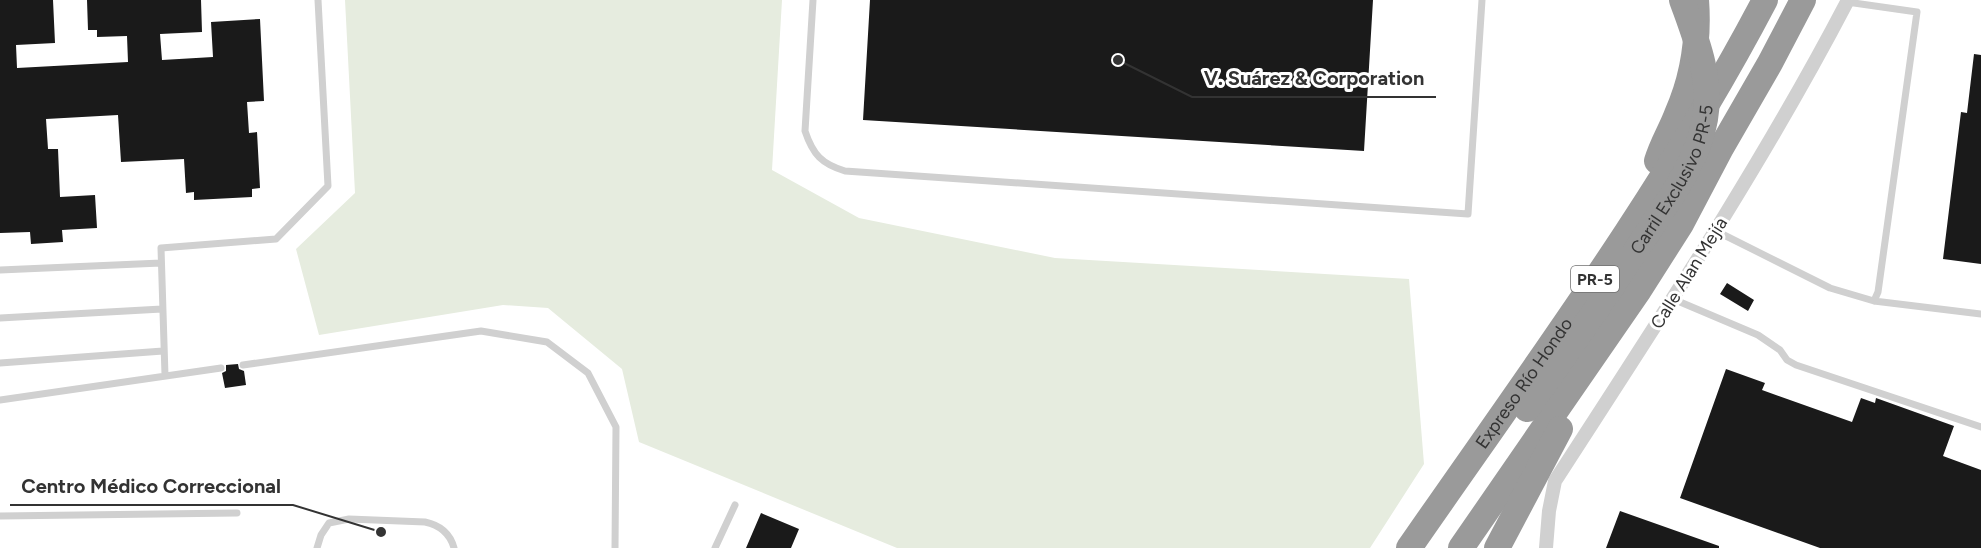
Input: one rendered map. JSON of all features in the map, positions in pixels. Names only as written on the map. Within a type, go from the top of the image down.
[{"type":"highway","name":"Carril Exclusivo PR-5","points":[[1429,548],[1630,261],[1693,158],[1705,119],[1707,92],[1704,67],[1682,0]]},
{"type":"highway","points":[[1646,203],[1661,148],[1677,115],[1690,76],[1696,35],[1696,0]]},
{"type":"highway","name":"PR-5","points":[[1461,548],[1639,290],[1681,224],[1803,0]]},
{"type":"highway","name":"Expreso Río Hondo","points":[[1409,548],[1646,203],[1738,52],[1760,6]]},
{"type":"highway","points":[[1497,548],[1639,290]]},
{"type":"street","name":"Calle Alan Mejía","points":[[1546,548],[1549,511],[1555,481],[1716,231],[1814,65],[1848,1]]},
{"type":"lane","points":[[165,375],[161,248],[276,239],[328,186],[318,0]]},
{"type":"lane","points":[[813,0],[805,131],[810,146],[827,165],[845,171],[1468,214],[1482,0]]},
{"type":"lane","points":[[1848,1],[1917,12],[1878,292],[1874,301]]},
{"type":"lane","points":[[1716,231],[1830,288],[1874,301],[1981,314]]},
{"type":"lane","points":[[0,270],[161,262]]},
{"type":"lane","points":[[1673,298],[1758,335],[1780,350],[1787,360],[1796,365],[1981,427]]},
{"type":"lane","points":[[0,318],[162,309]]},
{"type":"lane","points":[[243,365],[481,331],[547,342],[588,373],[616,427],[615,548]]},
{"type":"lane","points":[[0,363],[163,351]]},
{"type":"lane","points":[[0,400],[221,368]]},
{"type":"lane","points":[[715,548],[735,505]]},
{"type":"lane","points":[[0,516],[237,513]]},
{"type":"lane","points":[[317,548],[321,535],[329,523],[349,519],[425,522],[436,525],[444,531],[454,548]]},
{"type":"shaded area","points":[[345,0],[782,0],[772,170],[859,218],[1055,258],[1409,279],[1424,464],[1370,548],[897,548],[639,442],[622,369],[548,308],[503,305],[319,335],[296,249],[355,193]]},
{"type":"building","points":[[0,0],[53,0],[55,43],[16,45],[17,68],[128,62],[127,36],[97,37],[97,30],[88,30],[87,0],[201,0],[202,32],[160,34],[162,60],[213,57],[211,22],[260,19],[264,101],[247,102],[249,133],[257,132],[260,188],[252,189],[252,197],[194,200],[194,192],[186,193],[184,159],[121,162],[118,115],[46,119],[48,149],[58,149],[60,197],[95,195],[97,228],[62,230],[63,242],[31,244],[30,232],[0,233]]},
{"type":"building","points":[[870,0],[1373,0],[1364,151],[863,120]]},
{"type":"building","points":[[1974,54],[1981,55],[1981,264],[1943,259],[1961,112],[1967,113]]},
{"type":"building","points":[[1727,283],[1754,300],[1748,311],[1720,294]]},
{"type":"building","points":[[238,364],[239,369],[244,371],[246,385],[225,388],[222,373],[226,371],[226,365]]},
{"type":"building","points":[[1726,369],[1765,383],[1762,390],[1852,422],[1861,398],[1875,403],[1876,398],[1954,426],[1943,456],[1981,470],[1981,548],[1820,548],[1680,498]]},
{"type":"building","points":[[1620,511],[1719,546],[1719,548],[1606,548]]},
{"type":"building","points":[[761,513],[799,529],[791,548],[746,548]]},
{"type":"place","name":"V. Suárez & Corporation","points":[[1118,60]]},
{"type":"place","name":"Centro Médico Correccional","points":[[381,532]]}]
